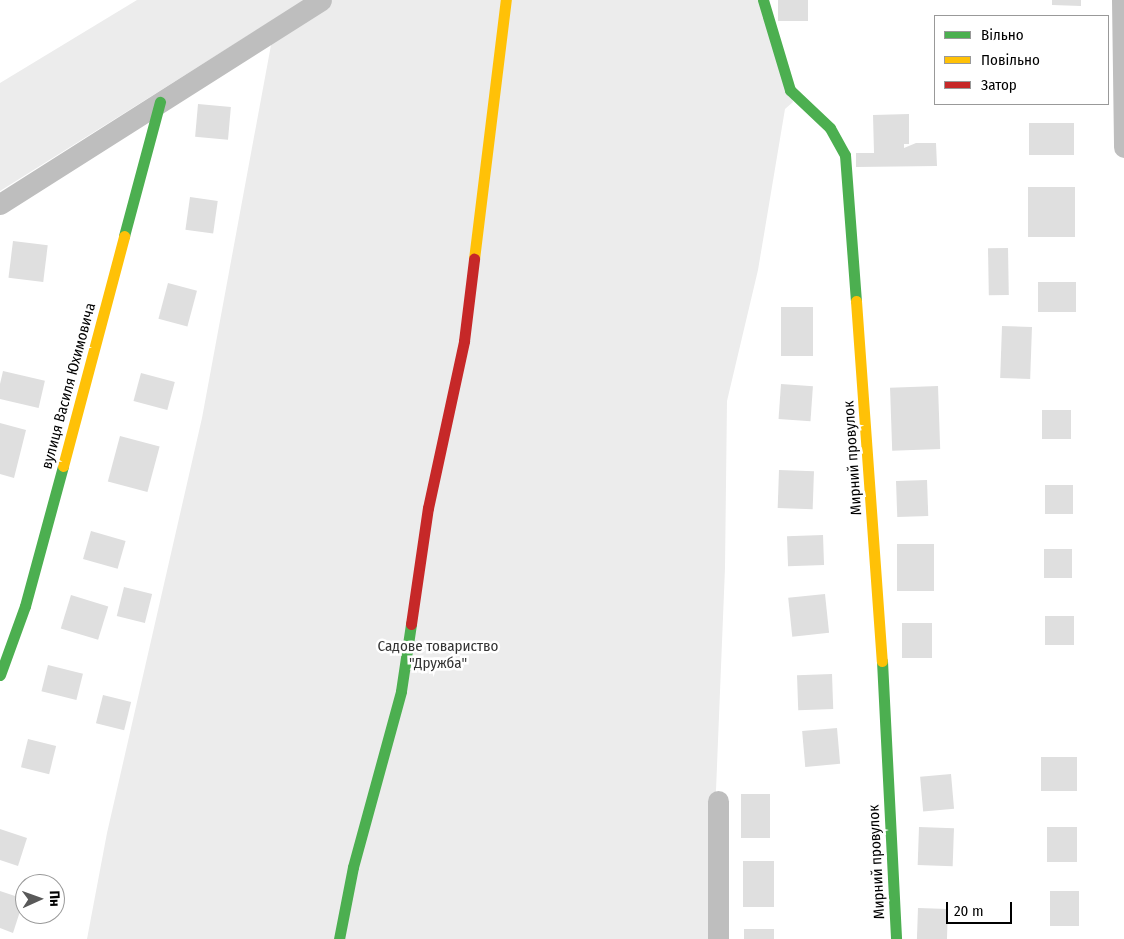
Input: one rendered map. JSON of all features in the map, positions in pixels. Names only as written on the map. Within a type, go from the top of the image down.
[{"type":"street","points":[[0,204],[321,0]]},
{"type":"street","points":[[340,939],[353,867],[401,691],[428,508],[464,341],[506,0]]},
{"type":"street","name":"Мирний провулок","points":[[763,0],[790,90],[830,128],[844,155],[876,564],[896,939]]},
{"type":"street","points":[[1122,0],[1124,147]]},
{"type":"street","name":"вулиця Василя Юхимовича","points":[[0,675],[25,606],[160,102]]},
{"type":"street","points":[[718,801],[718,939]]},
{"type":"green space","name":"Садове товариство \"Дружба\"","points":[[137,0],[768,0],[793,102],[785,109],[758,270],[727,401],[725,568],[710,939],[87,939],[107,833],[202,418],[276,18],[0,191],[0,83]]},
{"type":"building","points":[[778,0],[808,0],[808,21],[778,21]]},
{"type":"building","points":[[1052,0],[1081,0],[1081,6],[1052,5]]},
{"type":"building","points":[[198,104],[231,107],[228,140],[195,137]]},
{"type":"building","points":[[909,114],[909,144],[904,144],[904,148],[916,143],[936,143],[937,166],[856,167],[856,153],[874,153],[873,115]]},
{"type":"building","points":[[1029,123],[1074,123],[1074,155],[1029,155]]},
{"type":"building","points":[[1028,187],[1075,187],[1075,237],[1028,237]]},
{"type":"building","points":[[190,197],[218,201],[213,234],[185,230]]},
{"type":"building","points":[[13,241],[48,245],[43,282],[8,278]]},
{"type":"building","points":[[988,248],[1008,248],[1009,295],[989,295]]},
{"type":"building","points":[[1038,282],[1076,282],[1076,312],[1038,312]]},
{"type":"building","points":[[168,283],[197,291],[187,327],[158,319]]},
{"type":"building","points":[[781,307],[813,307],[813,356],[781,356]]},
{"type":"building","points":[[1002,326],[1032,327],[1030,379],[1000,378]]},
{"type":"building","points":[[3,371],[45,381],[39,408],[0,399],[0,384]]},
{"type":"building","points":[[141,373],[175,382],[167,410],[133,401]]},
{"type":"building","points":[[781,384],[813,386],[810,421],[779,419]]},
{"type":"building","points":[[938,386],[940,449],[892,451],[890,388]]},
{"type":"building","points":[[1042,410],[1071,410],[1071,439],[1042,439]]},
{"type":"building","points":[[0,423],[26,430],[14,478],[0,474]]},
{"type":"building","points":[[120,436],[160,447],[147,492],[108,481]]},
{"type":"building","points":[[779,470],[814,471],[813,509],[778,508]]},
{"type":"building","points":[[927,480],[928,516],[897,517],[896,481]]},
{"type":"building","points":[[1045,485],[1073,485],[1073,514],[1045,514]]},
{"type":"building","points":[[91,531],[126,541],[118,569],[83,559]]},
{"type":"building","points":[[823,535],[824,565],[788,566],[787,536]]},
{"type":"building","points":[[897,544],[934,544],[934,591],[897,591]]},
{"type":"building","points":[[1044,549],[1072,549],[1072,578],[1044,578]]},
{"type":"building","points":[[124,587],[152,594],[145,623],[117,616]]},
{"type":"building","points":[[825,594],[829,633],[792,637],[788,598]]},
{"type":"building","points":[[71,595],[108,606],[98,640],[61,628]]},
{"type":"building","points":[[1045,616],[1074,616],[1074,645],[1045,645]]},
{"type":"building","points":[[902,623],[932,623],[932,658],[902,658]]},
{"type":"building","points":[[48,665],[83,674],[76,700],[41,691]]},
{"type":"building","points":[[832,674],[833,709],[798,710],[797,675]]},
{"type":"building","points":[[103,695],[131,702],[124,730],[96,723]]},
{"type":"building","points":[[837,728],[840,764],[805,767],[802,731]]},
{"type":"building","points":[[28,739],[56,746],[49,774],[21,767]]},
{"type":"building","points":[[1041,757],[1077,757],[1077,791],[1041,791]]},
{"type":"building","points":[[951,774],[954,809],[923,812],[920,777]]},
{"type":"building","points":[[741,794],[770,794],[770,838],[741,838]]},
{"type":"building","points":[[919,827],[954,828],[953,866],[918,865]]},
{"type":"building","points":[[1047,827],[1077,827],[1077,862],[1047,862]]},
{"type":"building","points":[[0,829],[27,838],[18,866],[0,860]]},
{"type":"building","points":[[743,861],[774,861],[774,907],[743,907]]},
{"type":"building","points":[[0,891],[15,896],[16,924],[13,933],[0,928]]},
{"type":"building","points":[[1050,891],[1079,891],[1079,926],[1050,926]]},
{"type":"building","points":[[918,908],[948,909],[947,939],[917,939]]},
{"type":"building","points":[[744,929],[774,929],[774,939],[744,939]]},
{"type":"traffic: fast","points":[[763,0],[790,90],[830,128],[845,155],[856,301]]},
{"type":"traffic: fast","points":[[124,236],[160,102]]},
{"type":"traffic: fast","points":[[0,675],[25,606],[63,466]]},
{"type":"traffic: fast","points":[[339,939],[353,867],[401,691],[411,624]]},
{"type":"traffic: fast","points":[[882,661],[896,939]]},
{"type":"traffic: slow","points":[[474,259],[506,0]]},
{"type":"traffic: slow","points":[[63,466],[124,236]]},
{"type":"traffic: slow","points":[[856,301],[882,661]]},
{"type":"traffic: jam","points":[[411,624],[428,508],[464,341],[474,259]]}]
